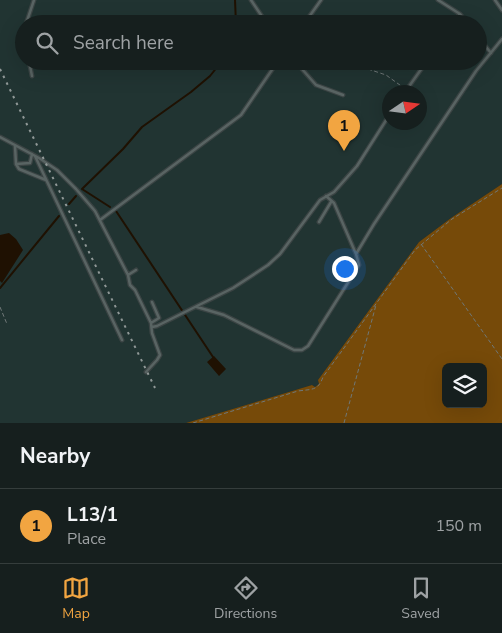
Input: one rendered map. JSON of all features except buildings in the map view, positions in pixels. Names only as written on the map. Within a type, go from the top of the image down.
[{"type":"lane","points":[[29,15],[34,0]]},
{"type":"lane","points":[[251,0],[261,15]]},
{"type":"lane","points":[[310,15],[321,0]]},
{"type":"lane","points":[[438,0],[460,14]]},
{"type":"lane","points":[[495,0],[502,10]]},
{"type":"lane","points":[[487,58],[502,39]]},
{"type":"lane","points":[[487,48],[491,53]]},
{"type":"lane","points":[[31,70],[32,76]]},
{"type":"lane","points":[[100,220],[244,112],[272,70]]},
{"type":"lane","points":[[303,70],[316,85],[343,95]]},
{"type":"lane","points":[[410,85],[421,70]]},
{"type":"lane","points":[[356,254],[476,70]]},
{"type":"lane","points":[[152,327],[233,288],[268,266],[280,254],[320,200],[334,192],[358,166],[382,127]]},
{"type":"lane","points":[[0,137],[33,155],[65,178],[89,203],[100,220],[128,275],[130,285],[135,290],[151,322],[152,333],[160,355],[158,360],[146,372]]},
{"type":"lane","points":[[15,145],[16,164],[20,169],[46,180]]},
{"type":"lane","points":[[16,164],[30,163],[33,155]]},
{"type":"lane","points":[[33,155],[122,340]]},
{"type":"lane","points":[[196,307],[224,316],[294,350],[302,350],[308,346],[360,265],[332,202],[326,196]]},
{"type":"lane","points":[[319,222],[332,202]]},
{"type":"lane","points":[[128,275],[136,270]]},
{"type":"lane","points":[[151,322],[159,318],[152,302]]},
{"type":"path","points":[[371,70],[386,75],[398,85]]},
{"type":"path","points":[[193,423],[298,391],[316,388],[320,385],[323,377],[421,244],[452,219],[502,188]]},
{"type":"path","points":[[421,244],[502,360]]},
{"type":"path","points":[[344,423],[377,302]]},
{"type":"path","points":[[0,307],[7,324]]},
{"type":"shaded area","points":[[0,0],[502,0],[502,184],[419,242],[318,380],[319,384],[315,387],[312,385],[186,423],[0,423]]},
{"type":"shaded area","points":[[502,184],[502,423],[186,423],[312,385],[315,387],[319,384],[318,380],[419,242]]},
{"type":"shaded area","points":[[9,233],[16,239],[23,250],[2,283],[0,281],[0,235]]},
{"type":"shaded area","points":[[214,356],[226,369],[219,376],[207,362]]},
{"type":"waterway","points":[[235,0],[236,15]]},
{"type":"waterway","points":[[110,207],[82,189],[123,149],[142,127],[191,92],[215,70]]},
{"type":"waterway","points":[[69,204],[76,196]]},
{"type":"waterway","points":[[116,211],[213,357]]},
{"type":"waterway","points":[[0,288],[59,216]]},
{"type":"railway","points":[[0,69],[155,388]]},
{"type":"place","name":"L13/1","points":[[344,151]]}]
